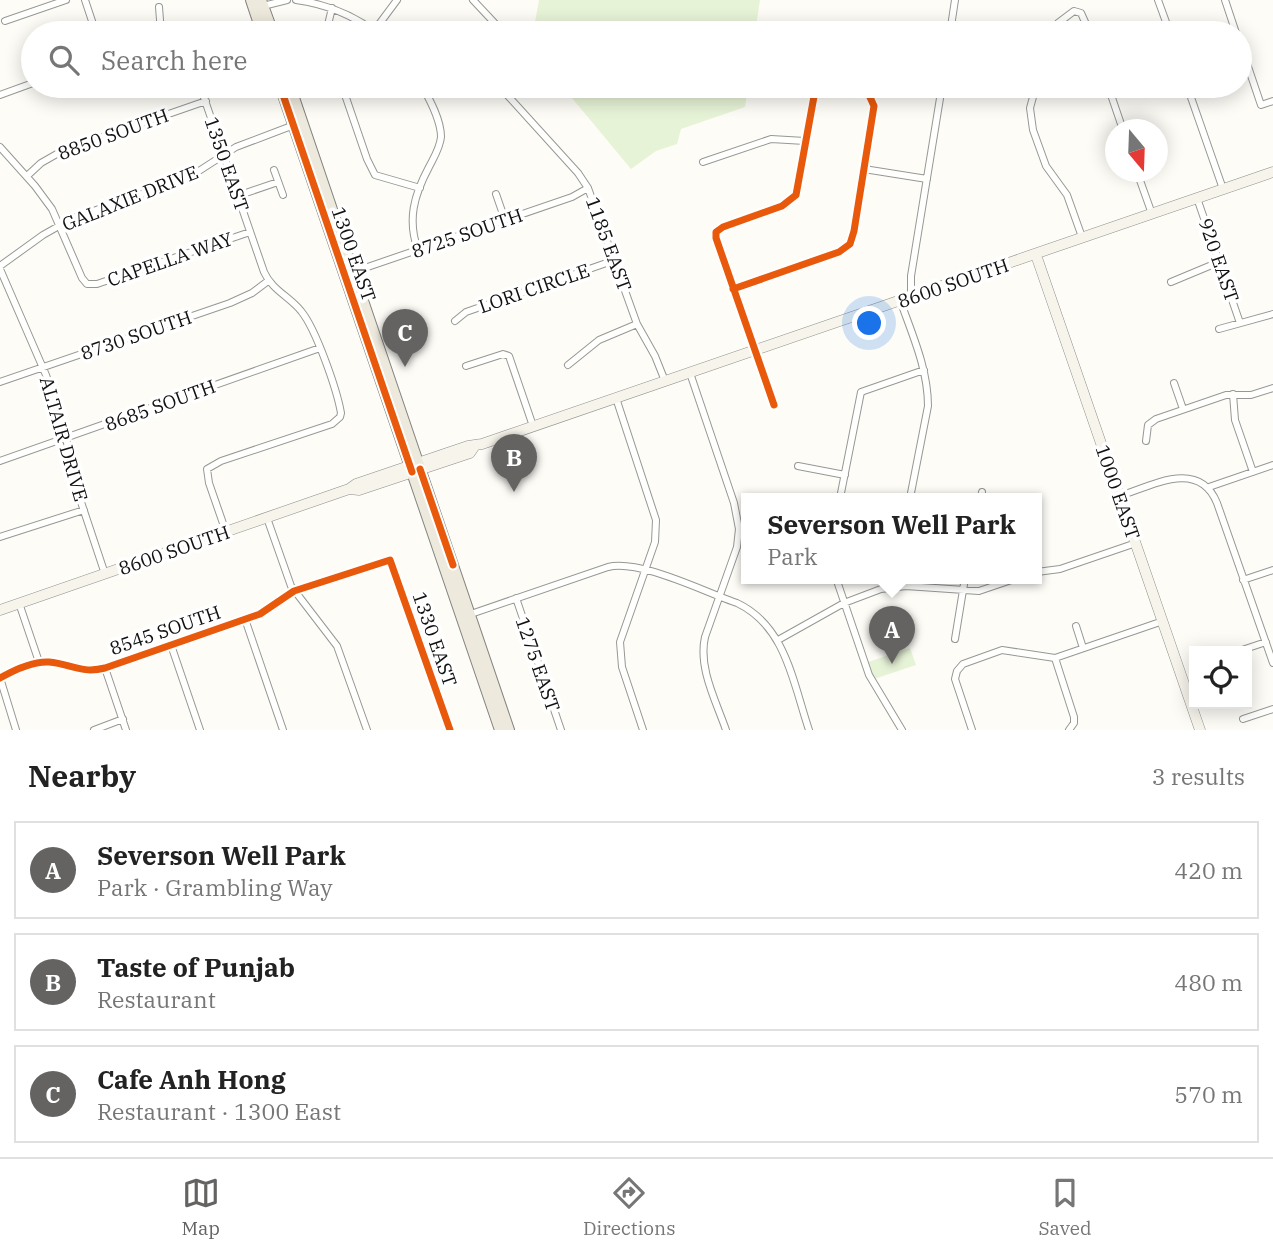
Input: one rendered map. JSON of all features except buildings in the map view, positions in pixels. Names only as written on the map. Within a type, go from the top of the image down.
[{"type":"main road","points":[[251,0],[258,21]]},
{"type":"main road","points":[[262,3],[269,21]]},
{"type":"main road","name":"1300 EAST","points":[[286,98],[298,124],[451,573],[509,730]]},
{"type":"main road","name":"1300 EAST","points":[[293,98],[298,124]]},
{"type":"main road","name":"1300 EAST","points":[[466,616],[500,730]]},
{"type":"street","points":[[5,21],[66,0]]},
{"type":"street","points":[[85,0],[92,21]]},
{"type":"street","points":[[262,3],[287,0]]},
{"type":"street","points":[[296,0],[332,8],[356,21]]},
{"type":"street","points":[[383,21],[397,0]]},
{"type":"street","points":[[474,0],[493,21]]},
{"type":"street","points":[[952,21],[955,0]]},
{"type":"street","points":[[1158,0],[1166,21]]},
{"type":"street","points":[[1225,0],[1232,21]]},
{"type":"street","points":[[159,7],[160,21]]},
{"type":"street","points":[[329,21],[332,8]]},
{"type":"street","points":[[1062,21],[1074,11],[1081,13],[1085,21]]},
{"type":"street","points":[[1252,78],[1261,105],[1273,102]]},
{"type":"street","points":[[0,94],[21,87]]},
{"type":"street","name":"1350 EAST","points":[[205,98],[268,281]]},
{"type":"street","points":[[346,98],[375,175],[419,188]]},
{"type":"street","points":[[418,250],[411,224],[419,188],[437,150],[440,132],[427,98]]},
{"type":"street","name":"1185 EAST","points":[[509,98],[578,173],[588,188],[636,324],[655,356],[665,381]]},
{"type":"street","points":[[774,405],[716,232],[792,200],[799,185],[812,98]]},
{"type":"street","points":[[733,289],[845,248],[853,238],[873,101],[870,98]]},
{"type":"street","points":[[911,297],[910,283],[940,98]]},
{"type":"street","points":[[1033,98],[1030,108],[1033,130],[1046,166],[1067,195],[1082,237]]},
{"type":"street","points":[[1112,98],[1119,119]]},
{"type":"street","points":[[1192,98],[1223,189]]},
{"type":"street","name":"8850 SOUTH","points":[[27,176],[41,163],[62,151],[206,102]]},
{"type":"street","name":"GALAXIE DRIVE","points":[[0,267],[60,225],[90,211],[188,178],[246,142],[298,124]]},
{"type":"street","points":[[703,162],[771,139],[806,141]]},
{"type":"street","name":"CAPELLA WAY","points":[[0,147],[44,197],[87,284],[92,285],[250,232]]},
{"type":"street","points":[[864,169],[927,179]]},
{"type":"street","points":[[274,170],[283,195]]},
{"type":"street","name":"8600 SOUTH","points":[[0,610],[349,489],[359,490],[415,467],[470,453],[474,447],[533,426],[1273,172]]},
{"type":"street","points":[[237,196],[278,182]]},
{"type":"street","points":[[1141,182],[1152,214]]},
{"type":"street","name":"8725 SOUTH","points":[[349,274],[572,197],[588,188]]},
{"type":"street","points":[[496,194],[505,220]]},
{"type":"street","name":"920 EAST","points":[[1197,198],[1240,323]]},
{"type":"street","name":"1000 EAST","points":[[1036,255],[1200,730]]},
{"type":"street","name":"LORI CIRCLE","points":[[455,321],[466,312],[615,260]]},
{"type":"street","points":[[1171,282],[1219,262]]},
{"type":"street","name":"ALTAIR DRIVE","points":[[0,267],[43,367],[67,438],[71,470],[105,574]]},
{"type":"street","points":[[226,532],[209,483],[207,469],[221,461],[332,424],[340,417],[340,408],[311,326],[299,309],[268,281]]},
{"type":"street","name":"8730 SOUTH","points":[[0,382],[230,303],[252,293],[268,281]]},
{"type":"street","points":[[900,300],[924,370],[928,406],[911,493]]},
{"type":"street","points":[[1219,329],[1273,314]]},
{"type":"street","points":[[568,365],[599,340],[636,324]]},
{"type":"street","name":"8685 SOUTH","points":[[0,461],[320,348]]},
{"type":"street","points":[[466,366],[503,354],[509,356],[533,426]]},
{"type":"street","points":[[841,493],[861,392],[924,370]]},
{"type":"street","points":[[690,373],[738,520],[737,547],[705,637],[703,661],[726,730]]},
{"type":"street","points":[[1174,383],[1183,409]]},
{"type":"street","points":[[1146,440],[1151,422],[1233,394],[1251,395],[1273,388]]},
{"type":"street","points":[[1233,394],[1235,420],[1252,472]]},
{"type":"street","points":[[615,398],[654,513],[655,542],[622,634],[620,650],[622,667],[643,730]]},
{"type":"street","points":[[1209,487],[1273,465]]},
{"type":"street","points":[[798,466],[845,475]]},
{"type":"street","points":[[1120,496],[1179,478],[1196,480],[1209,487],[1273,663]]},
{"type":"street","points":[[0,537],[84,510]]},
{"type":"street","points":[[267,518],[294,591],[337,646],[367,730]]},
{"type":"street","points":[[1042,571],[1060,569],[1136,543]]},
{"type":"street","name":"8545 SOUTH","points":[[39,662],[51,662],[87,671],[105,668],[266,611],[294,591],[390,560]]},
{"type":"street","name":"1330 EAST","points":[[390,560],[450,730]]},
{"type":"street","points":[[466,616],[617,565],[632,565],[645,569],[747,608],[757,615],[778,640],[809,730]]},
{"type":"street","points":[[1243,580],[1273,570]]},
{"type":"street","points":[[838,584],[869,675],[902,730]]},
{"type":"street","points":[[955,639],[964,584]]},
{"type":"street","points":[[778,640],[844,603],[894,586],[979,591],[999,584]]},
{"type":"street","name":"1275 EAST","points":[[516,598],[561,730]]},
{"type":"street","points":[[16,730],[0,678],[13,670],[39,662],[19,603]]},
{"type":"street","points":[[245,619],[284,730]]},
{"type":"street","points":[[972,730],[956,683],[959,667],[1006,650],[1055,657],[1163,621]]},
{"type":"street","points":[[1076,626],[1083,648]]},
{"type":"street","points":[[1252,647],[1266,642]]},
{"type":"street","points":[[171,645],[200,730]]},
{"type":"street","points":[[1055,657],[1074,713],[1074,723],[1069,730]]},
{"type":"street","points":[[105,668],[126,730]]},
{"type":"street","points":[[1243,719],[1273,709]]},
{"type":"street","points":[[94,730],[123,719]]},
{"type":"green space","points":[[539,0],[760,0],[757,21],[535,21]]},
{"type":"green space","points":[[572,98],[746,98],[745,107],[681,129],[677,144],[656,151],[631,169]]},
{"type":"green space","points":[[910,648],[916,665],[874,679],[868,662]]},
{"type":"cycle path","points":[[284,98],[412,472]]},
{"type":"cycle path","points":[[734,289],[716,232],[782,206],[796,195],[814,98]]},
{"type":"cycle path","points":[[734,289],[839,252],[850,244],[874,106],[870,98]]},
{"type":"cycle path","points":[[734,289],[774,405]]},
{"type":"cycle path","points":[[420,469],[453,565]]},
{"type":"cycle path","points":[[0,678],[23,667],[43,662],[83,669],[105,668],[260,614],[294,591],[390,560],[450,730]]},
{"type":"place","name":"Cafe Anh Hong","points":[[405,367]]},
{"type":"place","name":"Taste of Punjab","points":[[514,492]]},
{"type":"place","name":"Severson Well Park","points":[[892,664]]}]
